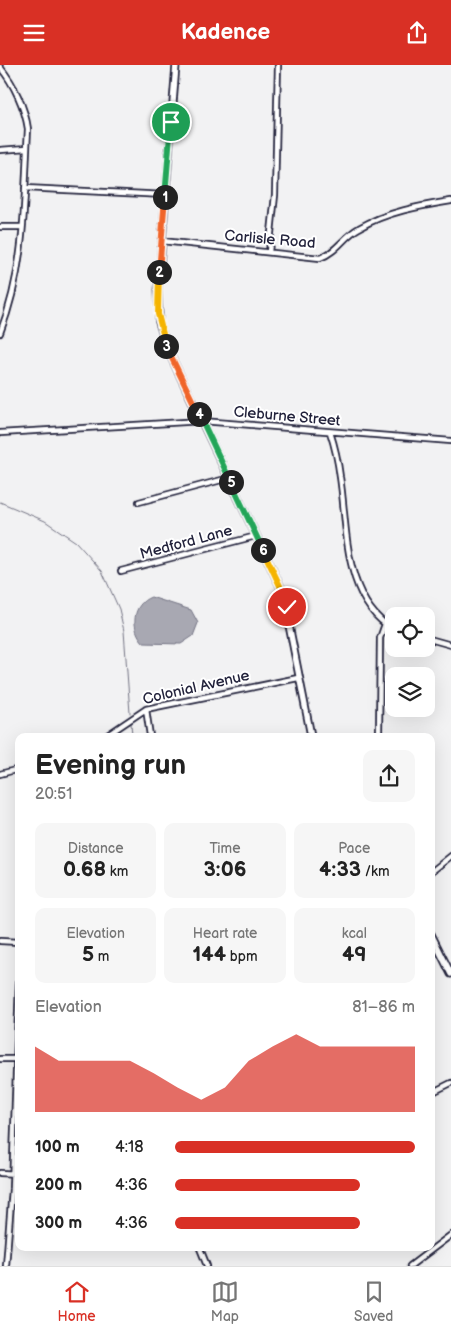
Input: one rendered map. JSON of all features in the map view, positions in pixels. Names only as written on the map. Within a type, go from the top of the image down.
[{"type":"street","points":[[176,65],[157,300],[159,322],[167,348],[285,598],[298,678],[310,733]]},
{"type":"street","points":[[269,252],[275,195],[278,65]]},
{"type":"street","points":[[0,67],[26,115],[27,147],[17,282],[0,333]]},
{"type":"street","points":[[0,150],[27,147]]},
{"type":"street","points":[[25,188],[165,195]]},
{"type":"street","name":"Carlisle Road","points":[[162,241],[320,257],[328,255],[357,229],[375,220],[402,211],[451,201]]},
{"type":"street","points":[[0,227],[22,227]]},
{"type":"street","name":"Cleburne Street","points":[[0,433],[202,421],[451,441]]},
{"type":"street","points":[[330,432],[341,478],[347,550],[362,593],[385,624],[380,638],[379,733]]},
{"type":"street","points":[[139,501],[229,478]]},
{"type":"street","name":"Medford Lane","points":[[122,571],[256,536]]},
{"type":"street","points":[[435,641],[451,645]]},
{"type":"street","name":"Colonial Avenue","points":[[110,733],[146,709],[298,678]]},
{"type":"street","points":[[146,709],[150,733]]},
{"type":"street","points":[[0,774],[15,770]]},
{"type":"street","points":[[435,869],[451,856]]},
{"type":"street","points":[[0,941],[15,941]]},
{"type":"street","points":[[435,942],[451,974]]},
{"type":"street","points":[[0,1059],[15,1059]]},
{"type":"street","points":[[435,1091],[451,1083]]},
{"type":"street","points":[[6,1266],[15,1116]]},
{"type":"street","points":[[0,1173],[15,1173]]},
{"type":"street","points":[[435,1247],[451,1235]]},
{"type":"street","points":[[201,1251],[207,1266]]},
{"type":"street","points":[[410,1266],[430,1251]]},
{"type":"shaded area","points":[[151,597],[191,610],[198,623],[193,636],[181,644],[144,643],[137,631],[135,617],[140,605]]},
{"type":"waterway","points":[[0,502],[45,521],[76,542],[102,571],[119,609],[124,631],[130,713]]},
{"type":"waterway","points":[[131,723],[132,733]]},
{"type":"route","points":[[171,122],[157,300],[160,329],[167,348],[282,590],[287,607]]}]
